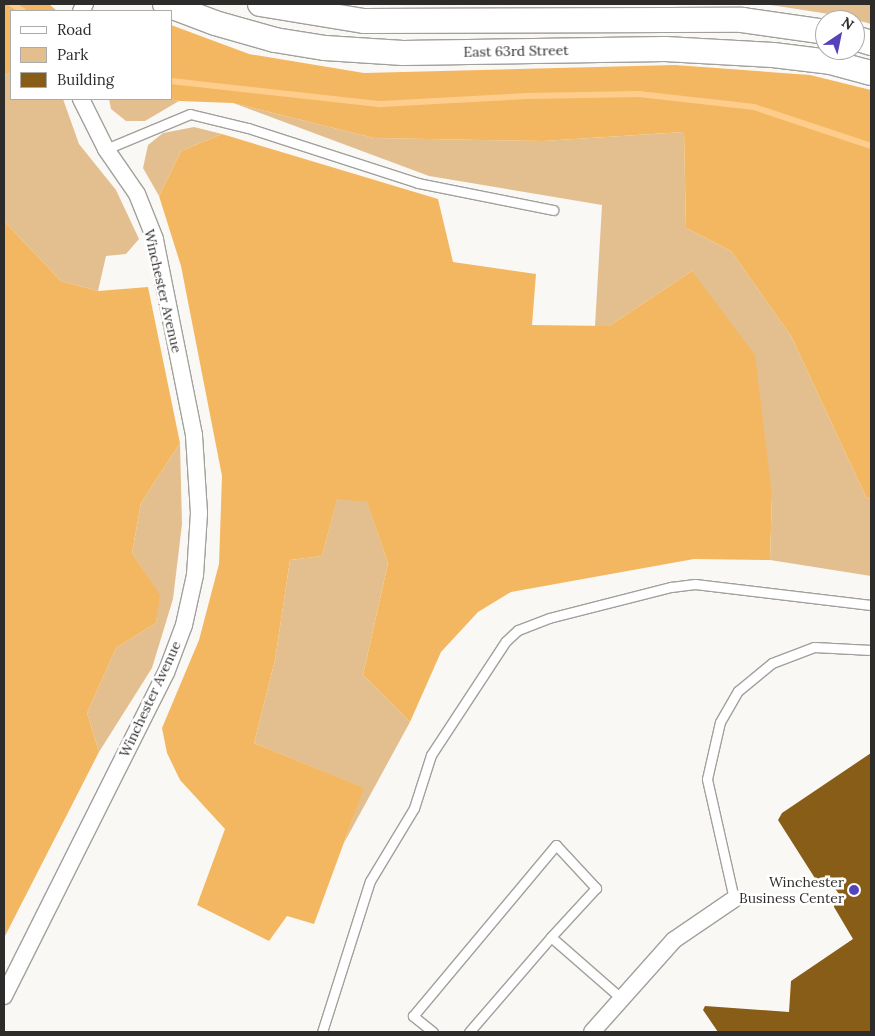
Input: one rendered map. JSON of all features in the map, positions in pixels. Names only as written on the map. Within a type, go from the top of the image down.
[{"type":"main road","name":"East 63rd Street","points":[[165,4],[224,26],[325,48],[403,53],[665,49],[773,55],[830,62],[871,73]]},
{"type":"main road","points":[[260,4],[364,21],[742,20],[815,31]]},
{"type":"street","name":"Winchester Avenue","points":[[4,996],[166,673],[184,625],[195,575],[199,514],[194,435],[155,239],[136,194],[106,149],[82,100]]},
{"type":"street","points":[[592,1032],[674,940],[734,899]]},
{"type":"lane","points":[[106,149],[190,114],[248,128],[418,183],[554,210]]},
{"type":"lane","points":[[322,1032],[370,881],[410,815],[431,755],[506,641],[518,630],[559,616],[671,587],[696,584],[871,605]]},
{"type":"lane","points":[[734,899],[707,779],[720,722],[738,691],[772,663],[814,647],[871,650]]},
{"type":"lane","points":[[432,1032],[413,1016],[556,845],[596,888],[550,937],[469,1032]]},
{"type":"lane","points":[[550,937],[622,999]]},
{"type":"green space","points":[[764,4],[871,4],[871,24],[865,22],[865,10],[815,10],[815,12]]},
{"type":"green space","points":[[10,73],[10,100],[63,100],[79,144],[116,190],[139,239],[126,254],[106,256],[98,291],[61,281],[4,221],[4,75]]},
{"type":"green space","points":[[109,100],[179,101],[145,121],[126,121],[111,109]]},
{"type":"green space","points":[[233,103],[374,138],[543,141],[684,132],[686,228],[731,251],[791,336],[866,497],[871,499],[871,576],[770,560],[772,495],[692,271],[609,326],[595,326],[602,205],[429,176]]},
{"type":"green space","points":[[194,127],[222,134],[181,151],[159,196],[143,168],[148,145],[163,133]]},
{"type":"green space","points":[[180,443],[182,524],[173,599],[152,668],[99,752],[87,713],[116,648],[156,623],[159,595],[132,553],[141,503]]},
{"type":"green space","points":[[337,498],[367,501],[388,563],[363,675],[410,722],[344,843],[363,788],[254,743],[275,660],[290,560],[322,556]]},
{"type":"shaded area","points":[[4,4],[49,4],[56,10],[10,10],[10,73],[4,75]]},
{"type":"shaded area","points":[[172,25],[249,54],[364,73],[675,65],[810,75],[871,90],[871,499],[866,497],[791,336],[731,251],[686,228],[684,132],[543,141],[374,138],[233,103],[172,99]]},
{"type":"shaded area","points":[[222,134],[438,199],[453,262],[536,274],[532,325],[609,326],[692,271],[755,355],[772,495],[770,560],[694,559],[511,592],[478,612],[441,652],[410,722],[363,675],[388,563],[367,502],[337,499],[322,556],[290,560],[275,660],[254,743],[364,788],[314,924],[287,916],[269,941],[197,905],[225,829],[180,780],[167,753],[162,728],[199,640],[219,564],[222,476],[181,266],[159,196],[181,151]]},
{"type":"shaded area","points":[[4,221],[61,281],[98,291],[148,287],[180,443],[141,503],[132,553],[160,595],[156,623],[116,648],[87,713],[99,752],[4,938]]},
{"type":"building","name":"Winchester Business Center","points":[[871,753],[871,1032],[718,1032],[703,1010],[705,1006],[789,1012],[791,981],[853,939],[834,907],[834,900],[839,894],[831,883],[824,886],[818,883],[778,820],[782,813]]},
{"type":"waterway","points":[[12,4],[21,10]]},
{"type":"waterway","points":[[172,81],[381,104],[527,96],[639,94],[754,107],[871,146]]},
{"type":"place","name":"Winchester Business Center","points":[[854,890]]}]
